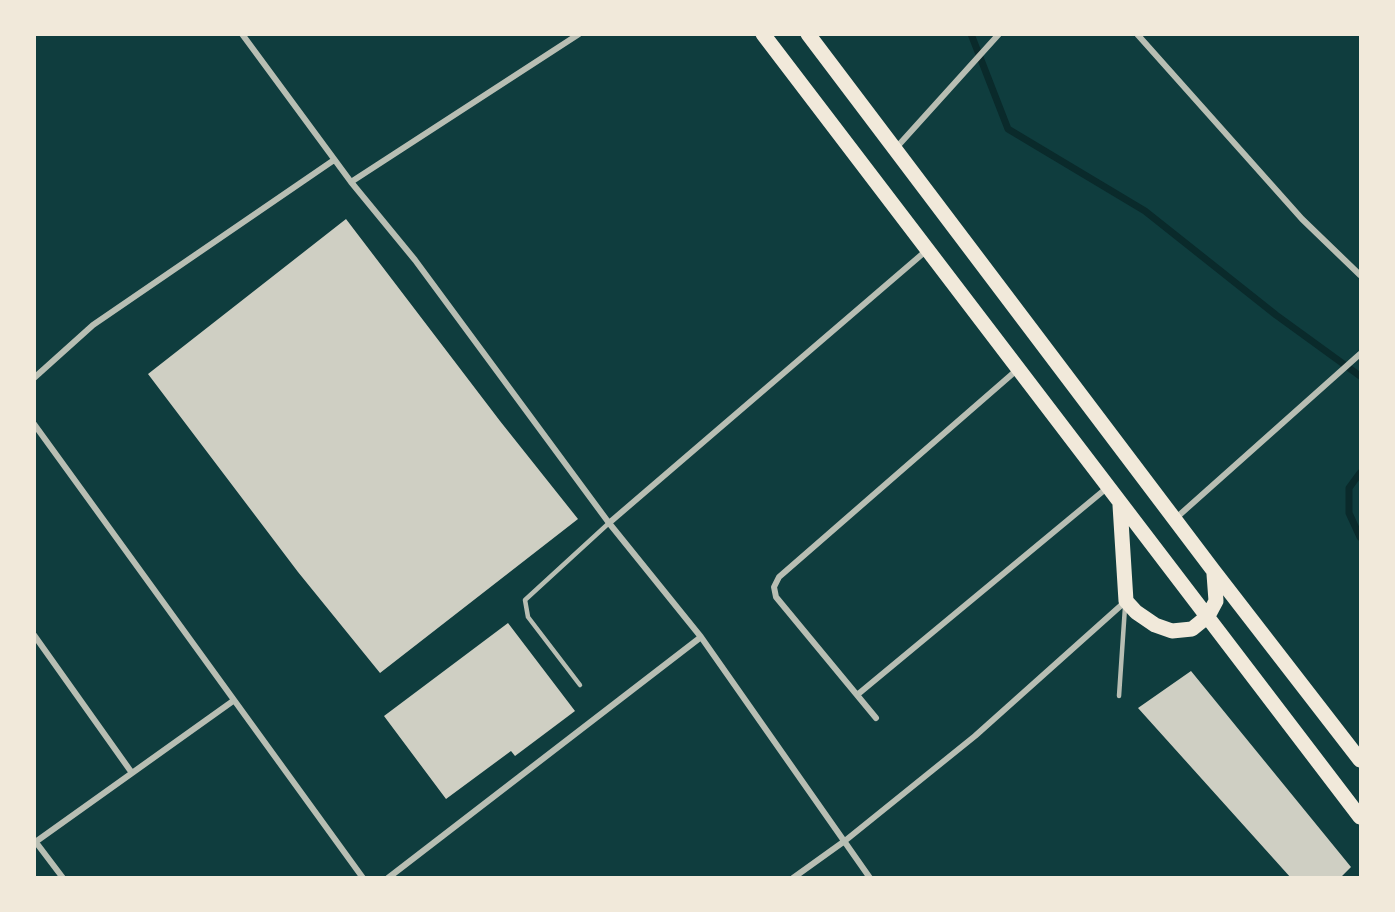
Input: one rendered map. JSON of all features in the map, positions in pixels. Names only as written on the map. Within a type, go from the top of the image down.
[{"type":"main road","points":[[763,34],[1360,817]]},
{"type":"main road","points":[[808,34],[1213,570],[1360,760]]},
{"type":"main road","points":[[1120,505],[1125,601],[1155,625],[1172,631],[1192,629],[1208,616],[1216,601],[1217,591],[1213,570]]},
{"type":"street","points":[[242,34],[334,160],[416,260],[609,523],[701,637],[846,840],[870,878]]},
{"type":"street","points":[[351,182],[579,34]]},
{"type":"street","points":[[896,149],[999,34]]},
{"type":"street","points":[[1137,34],[1302,219],[1360,275]]},
{"type":"street","points":[[34,378],[93,326],[334,160]]},
{"type":"street","points":[[609,523],[927,250]]},
{"type":"street","points":[[1176,519],[1359,355]]},
{"type":"street","points":[[876,718],[776,597],[774,587],[779,577],[1018,369]]},
{"type":"street","points":[[34,424],[363,878]]},
{"type":"street","points":[[857,695],[1108,487]]},
{"type":"street","points":[[793,878],[846,840],[975,736],[1125,601]]},
{"type":"street","points":[[34,635],[132,773]]},
{"type":"street","points":[[388,878],[701,637]]},
{"type":"street","points":[[63,878],[35,842],[233,701]]},
{"type":"lane","points":[[579,685],[528,617],[525,600],[609,523]]},
{"type":"lane","points":[[1119,696],[1125,601]]},
{"type":"building","points":[[346,219],[578,519],[380,673],[298,572],[148,374]]},
{"type":"building","points":[[508,623],[575,711],[515,756],[511,751],[446,799],[384,716]]},
{"type":"building","points":[[1191,671],[1351,867],[1340,878],[1291,878],[1138,708]]},
{"type":"waterway","points":[[971,34],[1008,129],[1145,211],[1276,315],[1360,376]]},
{"type":"waterway","points":[[1360,473],[1349,488],[1349,513],[1360,537]]}]
